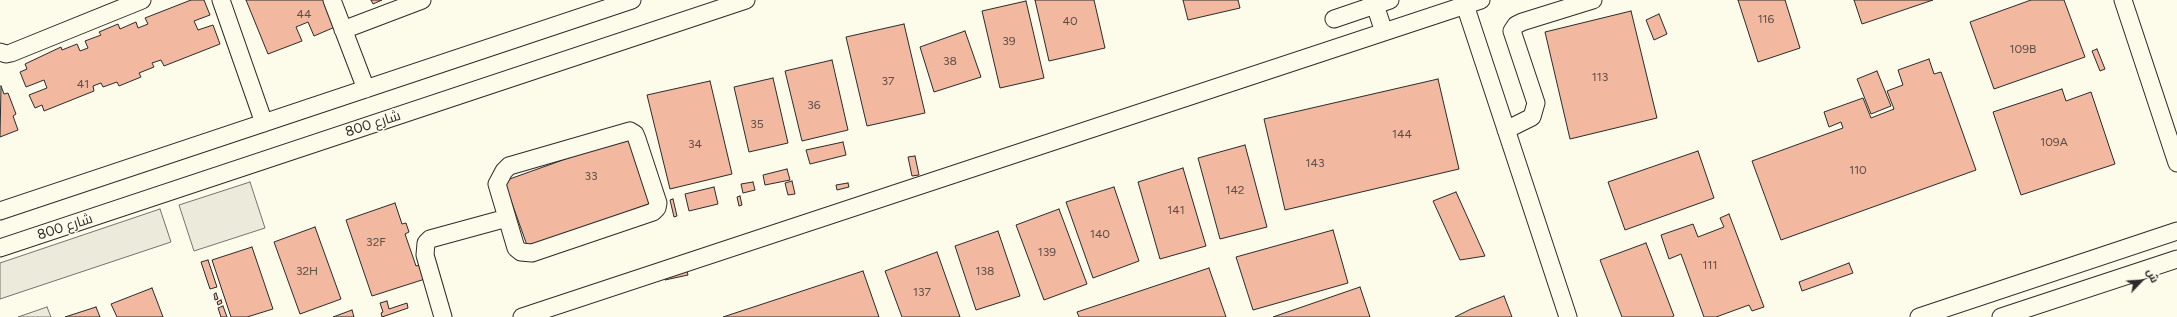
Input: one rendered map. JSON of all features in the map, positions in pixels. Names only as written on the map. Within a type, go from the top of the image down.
[{"type":"street","points":[[0,52],[6,54],[11,53],[142,0]]},
{"type":"street","points":[[221,0],[264,123]]},
{"type":"street","points":[[332,0],[366,89]]},
{"type":"street","points":[[343,30],[422,0]]},
{"type":"street","points":[[0,211],[632,0]]},
{"type":"street","name":"شارع 800","points":[[0,248],[711,6],[746,0]]},
{"type":"street","points":[[2124,0],[2177,163]]},
{"type":"street","points":[[1506,130],[1532,117],[1536,103],[1512,31],[1516,25],[1522,22],[1585,1]]},
{"type":"street","points":[[1334,19],[1382,2],[1384,32]]},
{"type":"street","points":[[522,317],[1384,32],[1463,3],[1568,317]]},
{"type":"street","points":[[630,131],[635,134],[658,203],[653,212],[526,254],[516,248],[507,218],[497,184],[499,177],[509,166],[624,132],[630,131]]},
{"type":"street","points":[[443,317],[425,255],[426,243],[430,239],[507,218]]},
{"type":"street","points":[[1918,317],[2177,231]]},
{"type":"street","points":[[2001,317],[2177,259]]},
{"type":"shaded area","points":[[250,182],[265,228],[194,251],[179,205]]},
{"type":"shaded area","points":[[160,209],[171,242],[0,299],[0,263]]},
{"type":"shaded area","points":[[47,307],[51,317],[18,317]]},
{"type":"building","points":[[191,0],[204,0],[210,15],[194,21],[198,30],[213,25],[220,44],[164,66],[161,60],[152,63],[154,67],[139,73],[141,77],[119,86],[117,82],[103,87],[101,83],[93,86],[94,91],[44,111],[42,105],[35,108],[29,95],[47,88],[44,80],[26,87],[20,72],[27,69],[25,64],[61,47],[62,50],[77,44],[80,51],[88,48],[85,41],[101,35],[99,32],[118,24],[120,29],[136,22],[138,28],[148,24],[145,18]]},
{"type":"building","points":[[246,0],[325,0],[335,27],[314,36],[308,22],[296,27],[302,41],[268,54]]},
{"type":"building","points":[[371,0],[382,0],[373,4]]},
{"type":"building","points":[[1035,0],[1094,0],[1105,48],[1049,61]]},
{"type":"building","points":[[1183,0],[1238,0],[1240,8],[1188,20]]},
{"type":"building","points":[[1738,0],[1785,0],[1800,48],[1758,62]]},
{"type":"building","points":[[1854,0],[1933,0],[1862,24]]},
{"type":"building","points":[[2031,0],[2064,0],[2085,57],[1994,89],[1970,22]]},
{"type":"building","points":[[1026,1],[1044,78],[1000,88],[982,11]]},
{"type":"building","points":[[1631,11],[1657,118],[1570,139],[1545,32]]},
{"type":"building","points":[[1659,14],[1667,34],[1654,40],[1646,20]]},
{"type":"building","points":[[904,24],[925,113],[867,126],[846,37]]},
{"type":"building","points":[[965,31],[981,77],[934,92],[920,47]]},
{"type":"building","points":[[2097,49],[2105,69],[2100,71],[2092,51]]},
{"type":"building","points":[[1929,59],[1934,74],[1941,72],[1976,170],[1781,240],[1752,161],[1843,128],[1841,122],[1829,127],[1824,112],[1863,98],[1871,118],[1894,109],[1887,91],[1903,85],[1898,70]]},
{"type":"building","points":[[832,60],[848,130],[802,141],[785,71]]},
{"type":"building","points":[[1877,71],[1891,106],[1871,114],[1857,79]]},
{"type":"building","points":[[773,78],[788,143],[749,152],[734,87]]},
{"type":"building","points":[[1438,79],[1459,169],[1285,210],[1264,119]]},
{"type":"building","points":[[710,81],[732,174],[670,189],[647,95]]},
{"type":"building","points":[[1,86],[4,94],[8,93],[16,114],[13,116],[18,130],[0,137]]},
{"type":"building","points":[[2062,89],[2066,101],[2091,92],[2115,164],[2021,195],[1993,112]]},
{"type":"building","points":[[630,136],[654,202],[528,248],[504,181]]},
{"type":"building","points":[[843,142],[846,155],[810,164],[806,150]]},
{"type":"building","points":[[1245,145],[1267,227],[1220,239],[1198,158]]},
{"type":"building","points":[[1698,151],[1714,198],[1625,230],[1608,182]]},
{"type":"building","points":[[915,156],[919,175],[912,176],[908,157]]},
{"type":"building","points":[[1183,168],[1206,246],[1160,259],[1138,182]]},
{"type":"building","points":[[787,169],[790,180],[765,185],[763,175]]},
{"type":"building","points":[[792,181],[795,194],[788,195],[785,183]]},
{"type":"building","points":[[753,182],[755,190],[743,193],[741,184]]},
{"type":"building","points":[[848,183],[849,187],[837,190],[836,185]]},
{"type":"building","points":[[714,187],[718,204],[689,211],[685,194]]},
{"type":"building","points":[[1114,187],[1139,261],[1093,278],[1066,202]]},
{"type":"building","points":[[1456,192],[1485,256],[1460,260],[1433,201]]},
{"type":"building","points":[[740,196],[742,205],[739,206],[737,197]]},
{"type":"building","points":[[673,199],[677,216],[674,217],[670,200]]},
{"type":"building","points":[[395,203],[402,224],[406,223],[409,232],[405,234],[416,266],[420,265],[425,279],[372,296],[346,220]]},
{"type":"building","points":[[1059,209],[1087,284],[1044,300],[1016,225]]},
{"type":"building","points":[[1729,214],[1764,307],[1752,311],[1749,305],[1716,317],[1704,317],[1681,254],[1669,259],[1661,235],[1693,224],[1698,237],[1724,227],[1720,218]]},
{"type":"building","points":[[315,227],[341,299],[300,314],[274,242]]},
{"type":"building","points":[[1333,230],[1348,283],[1253,310],[1236,257]]},
{"type":"building","points":[[998,231],[1020,296],[976,310],[955,246]]},
{"type":"building","points":[[1646,243],[1674,316],[1672,317],[1622,317],[1600,260]]},
{"type":"building","points":[[252,247],[273,309],[247,317],[231,317],[212,260]]},
{"type":"building","points":[[937,252],[960,317],[902,317],[885,271]]},
{"type":"building","points":[[208,260],[217,287],[210,289],[201,262]]},
{"type":"building","points":[[1849,263],[1853,273],[1802,291],[1799,282]]},
{"type":"building","points":[[686,267],[688,275],[665,280],[663,272]]},
{"type":"building","points":[[1209,268],[1226,317],[1079,317],[1077,312]]},
{"type":"building","points":[[863,271],[879,317],[723,317]]},
{"type":"building","points":[[1360,287],[1370,317],[1273,317]]},
{"type":"building","points":[[152,288],[163,317],[117,317],[111,304]]},
{"type":"building","points":[[216,293],[218,299],[215,300],[214,294]]},
{"type":"building","points":[[1504,296],[1512,317],[1455,317],[1471,309]]},
{"type":"building","points":[[221,300],[222,303],[218,305],[217,302]]},
{"type":"building","points":[[387,301],[389,309],[407,303],[408,308],[382,317],[381,313],[383,312],[380,303]]},
{"type":"building","points":[[223,306],[227,317],[221,317],[218,308]]},
{"type":"building","points":[[96,307],[100,317],[65,317]]},
{"type":"building","points":[[352,310],[354,317],[333,317]]}]
